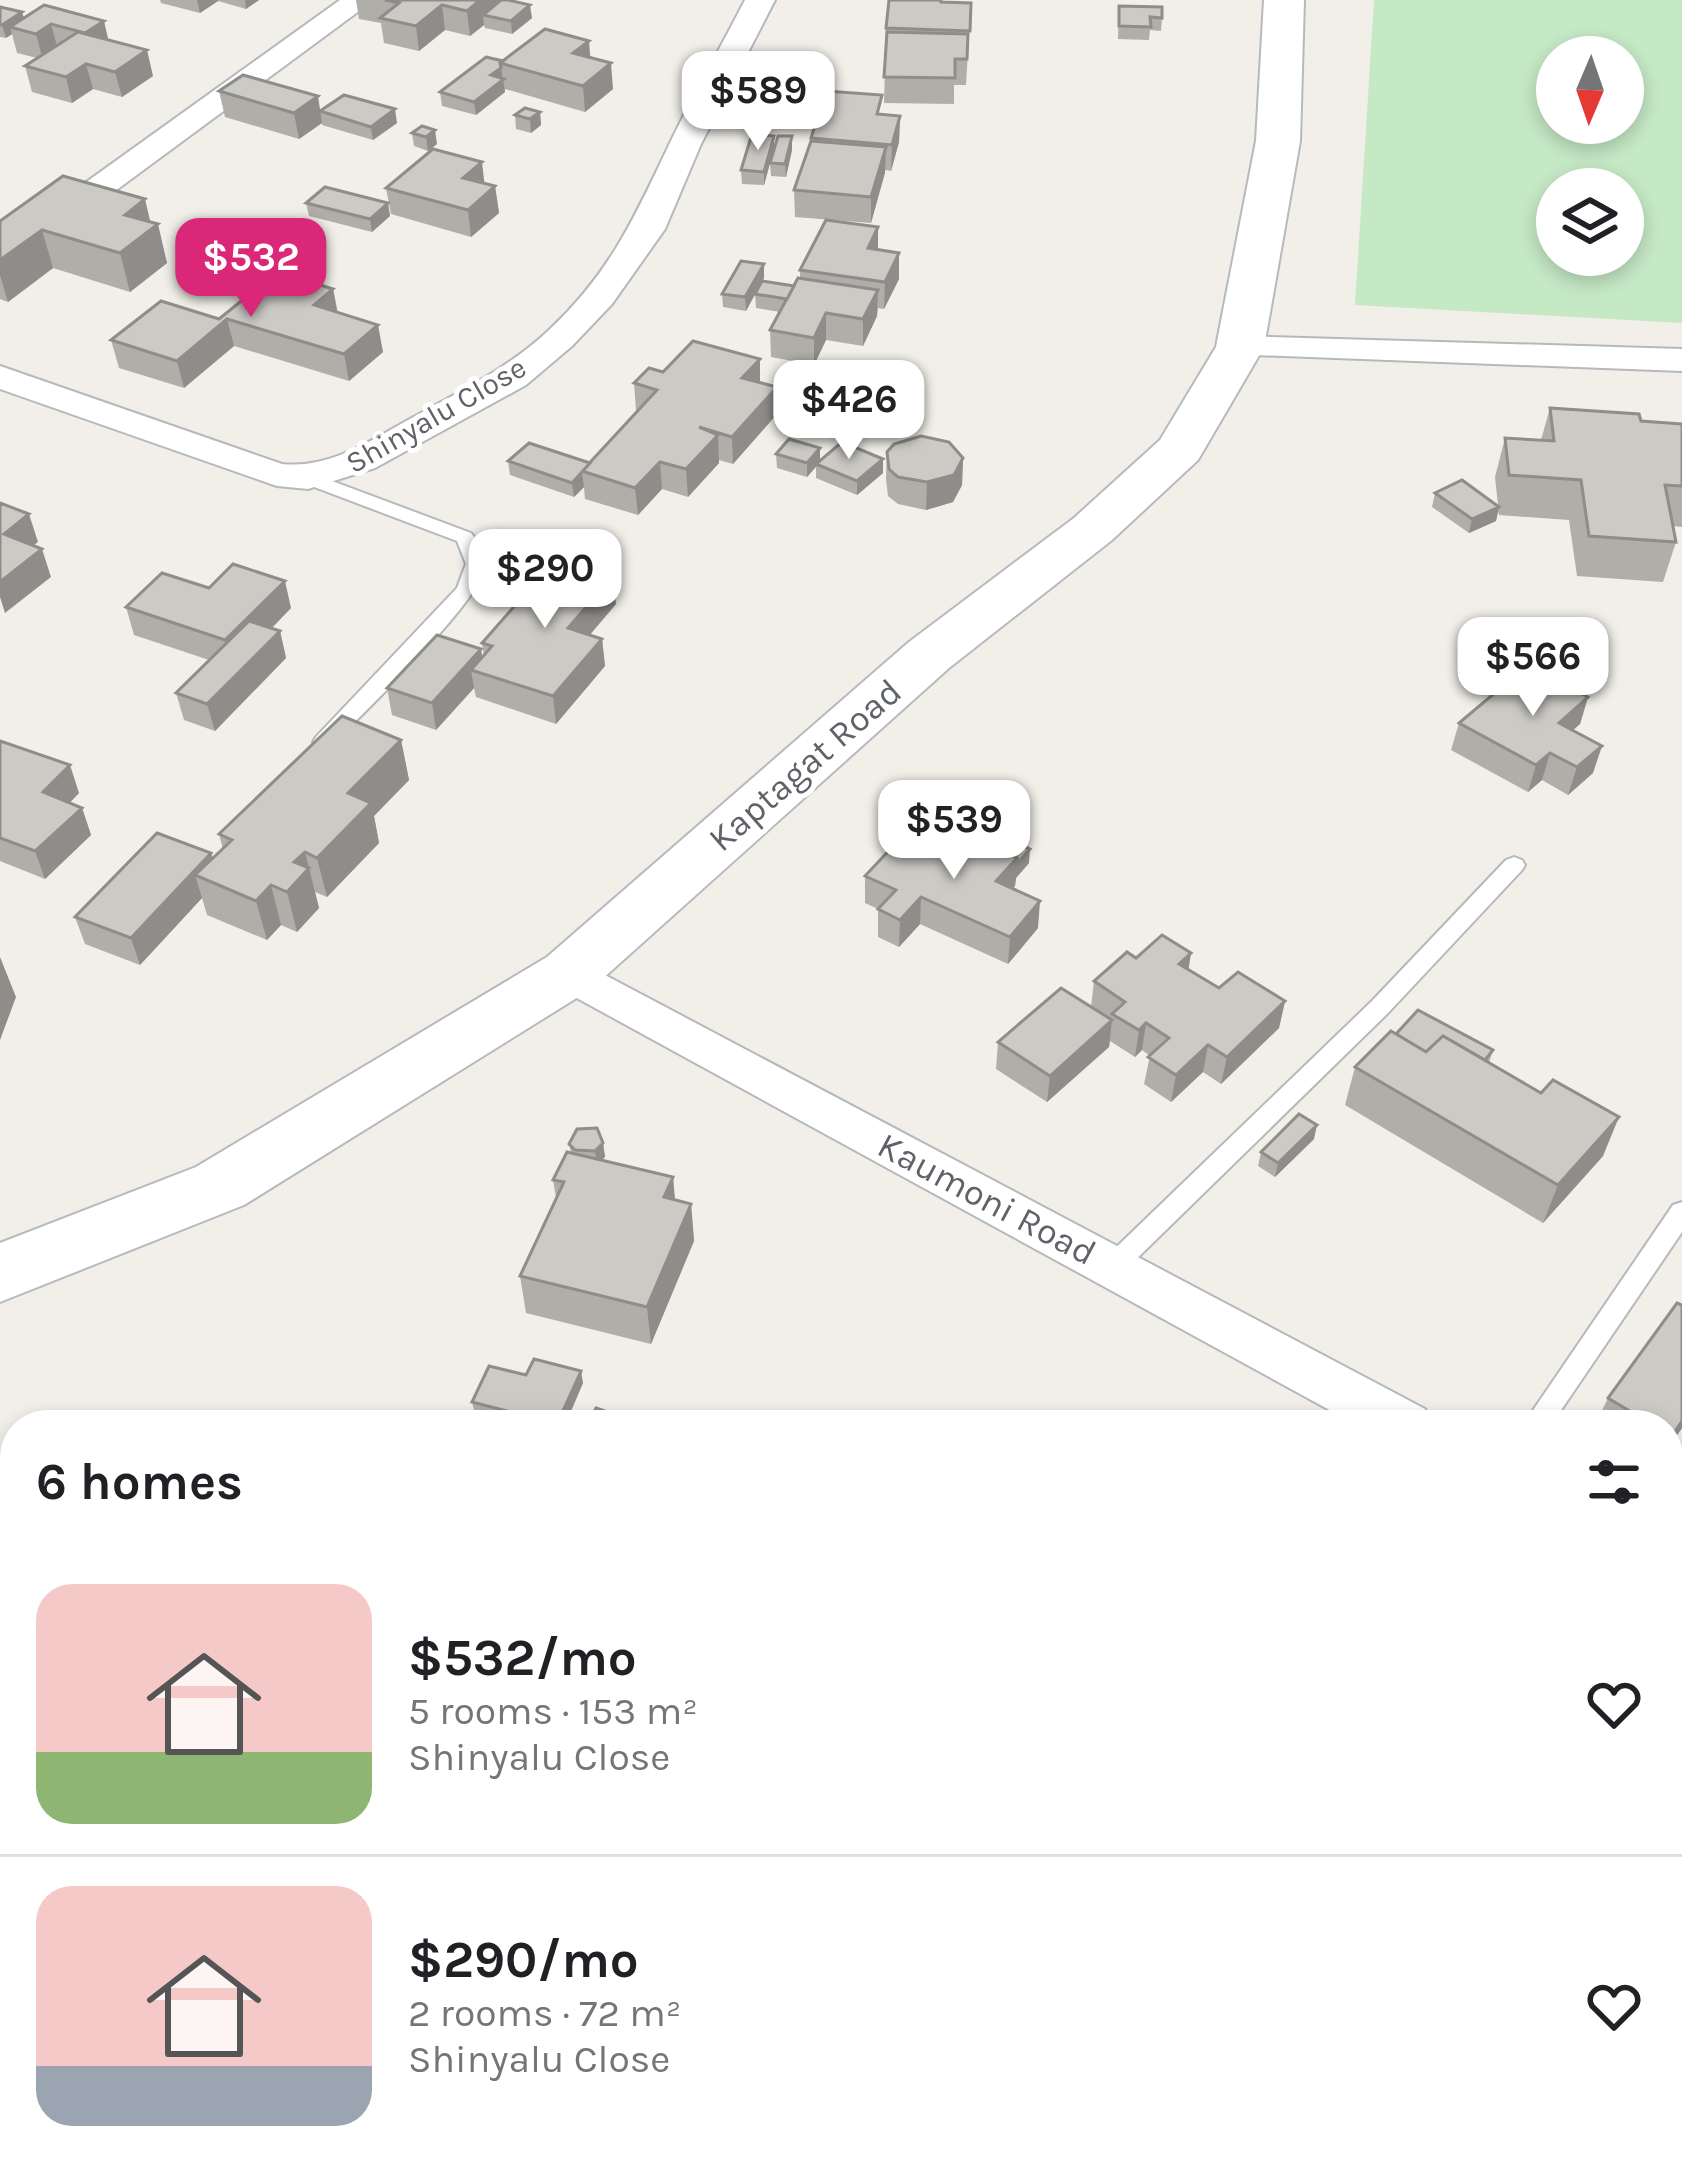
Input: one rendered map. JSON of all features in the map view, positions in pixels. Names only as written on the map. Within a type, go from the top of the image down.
[{"type":"main road","name":"Kaptagat Road","points":[[0,1274],[220,1186],[568,973],[929,655],[1093,530],[1180,449],[1240,347],[1278,140],[1284,0]]},
{"type":"street","points":[[0,260],[359,0]]},
{"type":"street","name":"Shinyalu Close","points":[[2,380],[277,475],[308,478],[362,460],[513,377],[560,339],[600,297],[648,230],[760,0]]},
{"type":"street","points":[[1240,347],[1682,360]]},
{"type":"street","name":"Kaumoni Road","points":[[568,973],[1378,1410]]},
{"type":"lane","points":[[303,763],[464,592],[475,577],[477,560],[464,537],[308,478]]},
{"type":"lane","points":[[1112,1267],[1381,1006],[1514,866]]},
{"type":"lane","points":[[1546,1410],[1682,1212]]},
{"type":"green space","points":[[1374,0],[1682,0],[1682,323],[1355,305]]},
{"type":"building","points":[[385,0],[480,0],[467,11],[442,5],[416,26],[380,18],[399,3]]},
{"type":"building","points":[[501,0],[530,5],[511,21],[483,15]]},
{"type":"building","points":[[889,0],[971,3],[970,31],[886,28]]},
{"type":"building","points":[[44,5],[104,21],[85,33],[51,24],[36,34],[10,27]]},
{"type":"building","points":[[1119,6],[1162,7],[1162,18],[1150,17],[1151,27],[1119,26]]},
{"type":"building","points":[[0,7],[22,12],[0,25]]},
{"type":"building","points":[[545,29],[589,41],[573,53],[611,63],[583,86],[500,63]]},
{"type":"building","points":[[78,32],[147,50],[115,72],[86,64],[66,77],[25,66]]},
{"type":"building","points":[[887,32],[968,34],[967,59],[955,59],[955,78],[884,77]]},
{"type":"building","points":[[486,57],[503,61],[491,75],[504,79],[474,102],[440,92]]},
{"type":"building","points":[[745,69],[802,73],[796,88],[779,91],[739,84]]},
{"type":"building","points":[[243,75],[318,96],[294,113],[219,91]]},
{"type":"building","points":[[826,91],[882,95],[877,114],[900,116],[892,145],[811,138]]},
{"type":"building","points":[[344,95],[395,109],[371,127],[320,111]]},
{"type":"building","points":[[525,108],[540,112],[530,119],[515,115]]},
{"type":"building","points":[[422,126],[435,130],[426,137],[412,133]]},
{"type":"building","points":[[752,134],[774,136],[764,172],[741,170]]},
{"type":"building","points":[[778,136],[792,136],[785,164],[770,163]]},
{"type":"building","points":[[811,141],[886,147],[871,197],[794,190]]},
{"type":"building","points":[[433,149],[482,162],[463,178],[495,186],[468,210],[386,188]]},
{"type":"building","points":[[63,176],[145,199],[125,215],[158,224],[120,253],[42,230],[0,260],[0,221]]},
{"type":"building","points":[[325,187],[388,203],[370,219],[306,203]]},
{"type":"building","points":[[826,220],[878,227],[868,248],[899,253],[885,282],[800,270]]},
{"type":"building","points":[[741,261],[764,264],[745,297],[722,294]]},
{"type":"building","points":[[277,272],[333,289],[314,305],[378,325],[344,354],[227,319],[177,361],[111,340],[161,301],[219,319]]},
{"type":"building","points":[[798,278],[878,290],[863,319],[826,313],[814,338],[770,330]]},
{"type":"building","points":[[762,281],[794,286],[787,299],[755,294]]},
{"type":"building","points":[[693,341],[760,359],[742,378],[777,387],[732,437],[699,427],[718,435],[686,469],[660,462],[635,488],[582,471],[657,390],[634,383],[649,368],[663,372]]},
{"type":"building","points":[[1550,408],[1639,414],[1641,421],[1682,424],[1682,486],[1665,485],[1676,542],[1589,536],[1581,480],[1509,475],[1505,438],[1554,441]]},
{"type":"building","points":[[921,436],[949,442],[963,458],[954,475],[927,482],[898,477],[889,469],[887,452],[894,444]]},
{"type":"building","points":[[789,439],[820,448],[807,463],[776,454]]},
{"type":"building","points":[[842,442],[883,459],[857,481],[816,464]]},
{"type":"building","points":[[529,443],[590,463],[572,483],[508,461]]},
{"type":"building","points":[[1462,480],[1499,507],[1472,519],[1435,493]]},
{"type":"building","points":[[0,503],[29,514],[4,534],[42,549],[0,582]]},
{"type":"building","points":[[556,559],[613,576],[568,628],[602,639],[553,696],[471,670],[492,646],[482,643]]},
{"type":"building","points":[[233,564],[285,581],[225,640],[126,607],[162,573],[209,588]]},
{"type":"building","points":[[249,621],[280,631],[207,704],[176,693]]},
{"type":"building","points":[[437,635],[481,649],[432,703],[387,688]]},
{"type":"building","points":[[1528,665],[1588,697],[1559,723],[1602,746],[1577,767],[1550,753],[1536,765],[1459,723]]},
{"type":"building","points":[[342,716],[401,740],[348,793],[371,803],[317,858],[305,852],[294,862],[309,868],[287,892],[271,885],[256,901],[195,875],[232,840],[219,834]]},
{"type":"building","points":[[0,741],[70,765],[43,792],[82,808],[35,851],[0,838]]},
{"type":"building","points":[[967,822],[1030,849],[1017,864],[1017,858],[958,832]]},
{"type":"building","points":[[948,827],[1017,858],[996,881],[1040,901],[1010,937],[921,897],[900,920],[878,909],[896,890],[865,876],[896,843],[922,855]]},
{"type":"building","points":[[157,833],[211,853],[131,938],[75,917]]},
{"type":"building","points":[[1162,935],[1191,953],[1179,964],[1219,988],[1238,972],[1285,1001],[1227,1057],[1208,1045],[1176,1075],[1148,1057],[1169,1038],[1146,1023],[1139,1030],[1112,1014],[1125,1002],[1094,981],[1127,952],[1136,958]]},
{"type":"building","points":[[1061,988],[1112,1020],[1050,1076],[998,1042]]},
{"type":"building","points":[[1418,1010],[1493,1050],[1485,1060],[1443,1036],[1426,1052],[1396,1034]]},
{"type":"building","points":[[1391,1031],[1426,1052],[1443,1036],[1541,1093],[1553,1080],[1619,1117],[1558,1185],[1355,1067]]},
{"type":"building","points":[[1299,1114],[1317,1125],[1278,1163],[1261,1152]]},
{"type":"building","points":[[597,1128],[603,1143],[595,1151],[575,1150],[569,1144],[577,1129]]},
{"type":"building","points":[[567,1152],[673,1177],[664,1197],[691,1204],[647,1307],[520,1276],[564,1182],[553,1180]]},
{"type":"building","points":[[1677,1303],[1682,1305],[1682,1410],[1628,1410],[1608,1398]]},
{"type":"building","points":[[534,1359],[581,1371],[563,1410],[503,1410],[472,1402],[489,1366],[526,1375]]}]
